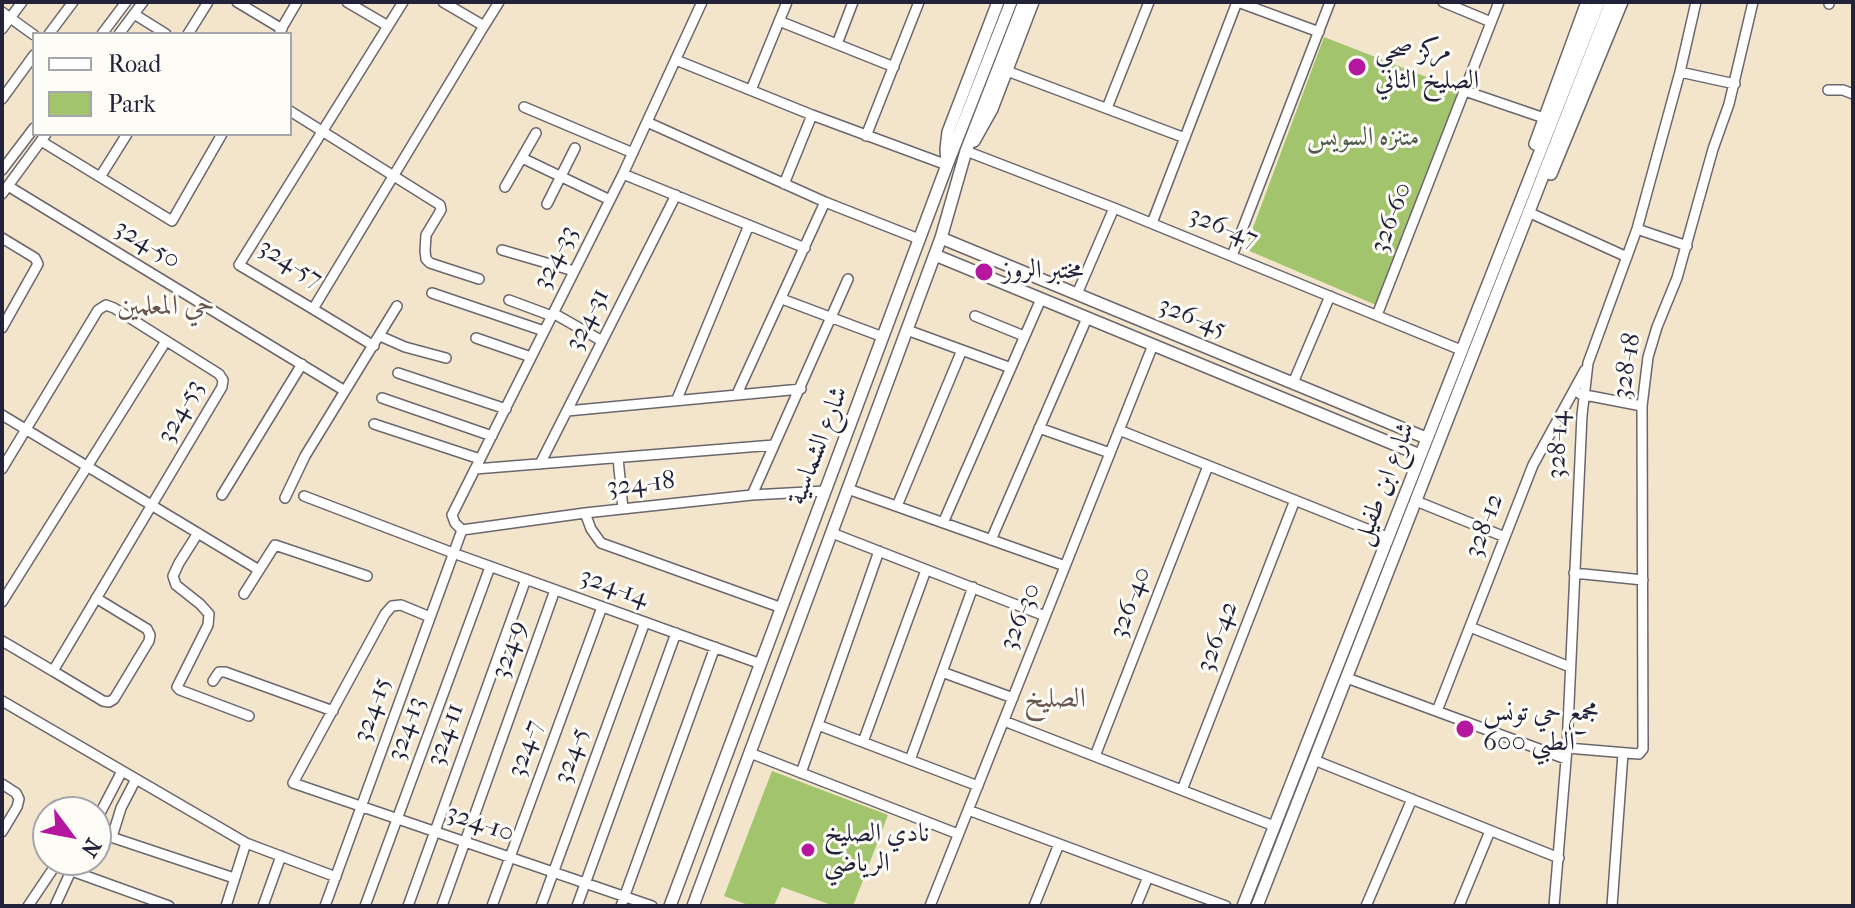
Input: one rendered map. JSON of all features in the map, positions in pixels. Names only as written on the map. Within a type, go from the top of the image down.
[{"type":"street","points":[[2,29],[6,15],[22,2]]},
{"type":"street","points":[[50,32],[73,2]]},
{"type":"street","points":[[104,32],[126,2]]},
{"type":"street","points":[[120,32],[143,2]]},
{"type":"street","points":[[189,32],[208,2]]},
{"type":"street","points":[[237,2],[280,31],[297,2]]},
{"type":"street","points":[[347,2],[388,26]]},
{"type":"street","points":[[323,131],[403,2]]},
{"type":"street","points":[[443,2],[484,26]]},
{"type":"street","name":"324-57","points":[[323,131],[239,265],[313,309],[499,2]]},
{"type":"street","name":"324-33","points":[[462,530],[452,515],[623,174],[702,2]]},
{"type":"street","points":[[751,90],[787,2]]},
{"type":"street","points":[[837,44],[853,2]]},
{"type":"street","points":[[866,136],[919,2]]},
{"type":"street","points":[[676,60],[947,165],[948,132],[998,2]]},
{"type":"street","name":"شارع الشماسية","points":[[670,906],[919,239],[1011,2]]},
{"type":"street","name":"شارع الشماسية","points":[[693,906],[935,255],[966,151],[1024,2]]},
{"type":"street","points":[[966,151],[987,120],[1033,2]]},
{"type":"street","points":[[1107,108],[1149,2]]},
{"type":"street","points":[[1152,223],[1238,2],[1319,32]]},
{"type":"street","points":[[1232,256],[1330,2]]},
{"type":"street","points":[[1443,2],[1491,22]]},
{"type":"street","name":"326-60","points":[[1377,315],[1499,2]]},
{"type":"street","points":[[1522,211],[1521,185],[1587,2]]},
{"type":"street","points":[[1574,81],[1599,2]]},
{"type":"street","points":[[1574,81],[1611,2]]},
{"type":"street","points":[[1522,211],[1557,160],[1622,2]]},
{"type":"street","name":"328-14","points":[[1554,906],[1567,748],[1574,573],[1588,363],[1637,229],[1696,2]]},
{"type":"street","name":"328-18","points":[[1623,753],[1642,752],[1642,406],[1648,357],[1687,246],[1713,149],[1735,84],[1753,2]]},
{"type":"street","points":[[134,14],[163,32]]},
{"type":"street","points":[[6,15],[32,34]]},
{"type":"street","points":[[779,21],[894,67]]},
{"type":"street","points":[[2,99],[32,58]]},
{"type":"street","points":[[1007,71],[1185,138]]},
{"type":"street","points":[[1680,72],[1735,84]]},
{"type":"street","name":"شارع ابن طفيل","points":[[1257,906],[1416,501],[1522,211],[1574,81]]},
{"type":"street","points":[[1828,90],[1853,94]]},
{"type":"street","points":[[1465,91],[1544,118]]},
{"type":"street","points":[[524,107],[633,153]]},
{"type":"street","points":[[292,112],[440,205],[441,210],[426,235],[426,259],[479,279]]},
{"type":"street","points":[[784,184],[812,115]]},
{"type":"street","points":[[647,122],[825,202],[919,239]]},
{"type":"street","points":[[2,170],[32,131]]},
{"type":"street","points":[[505,187],[536,133]]},
{"type":"street","points":[[100,177],[126,136]]},
{"type":"street","points":[[5,190],[44,138],[172,221],[221,136]]},
{"type":"street","points":[[547,204],[575,148]]},
{"type":"street","name":"326-47","points":[[966,151],[1152,223],[1461,350]]},
{"type":"street","points":[[522,158],[610,200]]},
{"type":"street","points":[[623,174],[805,248]]},
{"type":"street","name":"324-50","points":[[5,190],[345,391]]},
{"type":"street","name":"324-31","points":[[540,464],[676,195]]},
{"type":"street","points":[[737,394],[825,202]]},
{"type":"street","points":[[1077,294],[1114,208]]},
{"type":"street","points":[[1522,211],[1627,257]]},
{"type":"street","name":"شارع ابن طفيل","points":[[1243,906],[1461,350],[1522,211]]},
{"type":"street","points":[[677,399],[749,225]]},
{"type":"street","points":[[1637,229],[1687,246]]},
{"type":"street","points":[[2,238],[35,258],[38,264],[2,328]]},
{"type":"street","name":"326-45","points":[[941,238],[1426,438]]},
{"type":"street","points":[[502,250],[574,271]]},
{"type":"street","name":"326-45","points":[[935,255],[1420,455]]},
{"type":"street","points":[[752,495],[848,279]]},
{"type":"street","points":[[432,293],[544,331]]},
{"type":"street","points":[[1293,383],[1330,296]]},
{"type":"street","points":[[782,299],[883,337]]},
{"type":"street","points":[[943,523],[1041,299]]},
{"type":"street","points":[[509,300],[553,314],[602,341]]},
{"type":"street","name":"324-53","points":[[26,429],[98,310],[106,305],[114,308],[219,374],[223,380],[222,387],[153,506]]},
{"type":"street","points":[[285,498],[305,456],[397,306]]},
{"type":"street","points":[[313,309],[374,346]]},
{"type":"street","points":[[975,316],[1024,336]]},
{"type":"street","points":[[991,540],[1087,318]]},
{"type":"street","points":[[907,330],[1011,368]]},
{"type":"street","points":[[380,336],[405,347],[446,358]]},
{"type":"street","points":[[476,338],[531,357]]},
{"type":"street","points":[[2,602],[166,341]]},
{"type":"street","name":"326-30","points":[[930,906],[1153,345]]},
{"type":"street","points":[[897,506],[962,350]]},
{"type":"street","name":"328-12","points":[[1437,711],[1533,465],[1588,363]]},
{"type":"street","points":[[222,495],[302,364]]},
{"type":"street","points":[[398,373],[506,409]]},
{"type":"street","points":[[567,411],[801,389]]},
{"type":"street","points":[[1572,394],[1642,406]]},
{"type":"street","points":[[382,398],[492,436]]},
{"type":"street","points":[[2,415],[259,570]]},
{"type":"street","points":[[374,424],[478,464],[540,464],[774,445]]},
{"type":"street","points":[[1039,428],[1110,453]]},
{"type":"street","points":[[2,469],[26,429]]},
{"type":"street","points":[[1119,430],[1387,537]]},
{"type":"street","points":[[1405,449],[1412,442],[1412,433]]},
{"type":"street","points":[[618,458],[623,509]]},
{"type":"street","name":"326-40","points":[[1095,756],[1208,466]]},
{"type":"street","points":[[848,489],[1065,566]]},
{"type":"street","name":"324-18","points":[[462,530],[752,495],[825,491]]},
{"type":"street","name":"324-14","points":[[304,496],[490,567],[761,664]]},
{"type":"street","name":"326-42","points":[[1182,790],[1295,500]]},
{"type":"street","points":[[1416,501],[1505,537]]},
{"type":"street","points":[[53,671],[153,506]]},
{"type":"street","points":[[585,513],[601,543],[782,608]]},
{"type":"street","name":"324-15","points":[[325,906],[462,530]]},
{"type":"street","points":[[198,533],[173,576],[176,585],[209,614],[208,625],[177,687],[249,716]]},
{"type":"street","points":[[832,533],[1045,616]]},
{"type":"street","points":[[244,594],[275,545],[367,576]]},
{"type":"street","points":[[801,773],[879,551]]},
{"type":"street","points":[[799,561],[818,569]]},
{"type":"street","name":"324-13","points":[[365,906],[490,567]]},
{"type":"street","points":[[863,742],[926,570]]},
{"type":"street","points":[[1574,573],[1643,580]]},
{"type":"street","name":"324-11","points":[[408,906],[526,579]]},
{"type":"street","points":[[910,760],[973,587]]},
{"type":"street","name":"324-9","points":[[442,906],[555,590]]},
{"type":"street","points":[[2,641],[109,702],[114,699],[150,635],[147,629],[96,598]]},
{"type":"street","points":[[213,681],[219,672],[225,672],[333,711],[392,606],[401,605],[430,617]]},
{"type":"street","name":"324-7","points":[[492,906],[602,607]]},
{"type":"street","name":"324-5","points":[[541,906],[645,622]]},
{"type":"street","points":[[1470,627],[1570,667]]},
{"type":"street","points":[[577,906],[676,633]]},
{"type":"street","points":[[623,901],[715,647]]},
{"type":"street","points":[[942,672],[1013,698]]},
{"type":"street","points":[[1347,678],[1566,759]]},
{"type":"street","points":[[2,701],[246,843],[336,877]]},
{"type":"street","name":"324-10","points":[[333,711],[293,783],[586,883],[623,901],[652,906]]},
{"type":"street","points":[[1004,721],[1274,826]]},
{"type":"street","points":[[818,725],[978,786]]},
{"type":"street","points":[[1567,748],[1623,753],[1612,906]]},
{"type":"street","points":[[750,753],[958,834]]},
{"type":"street","points":[[1314,760],[1559,858]]},
{"type":"street","points":[[109,796],[122,771]]},
{"type":"street","points":[[136,779],[121,808],[112,837],[234,878]]},
{"type":"street","points":[[2,784],[16,793],[19,799],[2,832]]},
{"type":"street","points":[[1287,793],[1299,799]]},
{"type":"street","points":[[1366,906],[1412,799]]},
{"type":"street","points":[[968,810],[1226,906]]},
{"type":"street","points":[[1459,906],[1490,831]]},
{"type":"street","points":[[226,906],[246,843]]},
{"type":"street","points":[[1034,906],[1059,844]]},
{"type":"street","points":[[263,906],[281,856]]},
{"type":"street","points":[[28,906],[48,876]]},
{"type":"street","points":[[55,906],[70,876]]},
{"type":"street","points":[[86,876],[169,906]]},
{"type":"street","points":[[1136,906],[1148,877]]},
{"type":"green space","name":"متنزه السويس","points":[[1324,37],[1460,90],[1376,305],[1245,249]]},
{"type":"green space","name":"نادي الصليخ الرياضي","points":[[772,771],[888,815],[853,906],[834,906],[782,887],[774,906],[751,906],[724,896]]},
{"type":"place","name":"مركز صحي الصليخ الثاني","points":[[1357,67]]},
{"type":"place","name":"مختبر الروز","points":[[984,272]]},
{"type":"place","name":"مجمع حي تونس الطبي 600","points":[[1465,729]]},
{"type":"place","name":"نادي الصليخ الرياضي","points":[[808,850]]},
{"type":"district","name":"حي المعلمين","points":[[166,307]]},
{"type":"district","name":"الصليخ","points":[[1055,700]]}]
